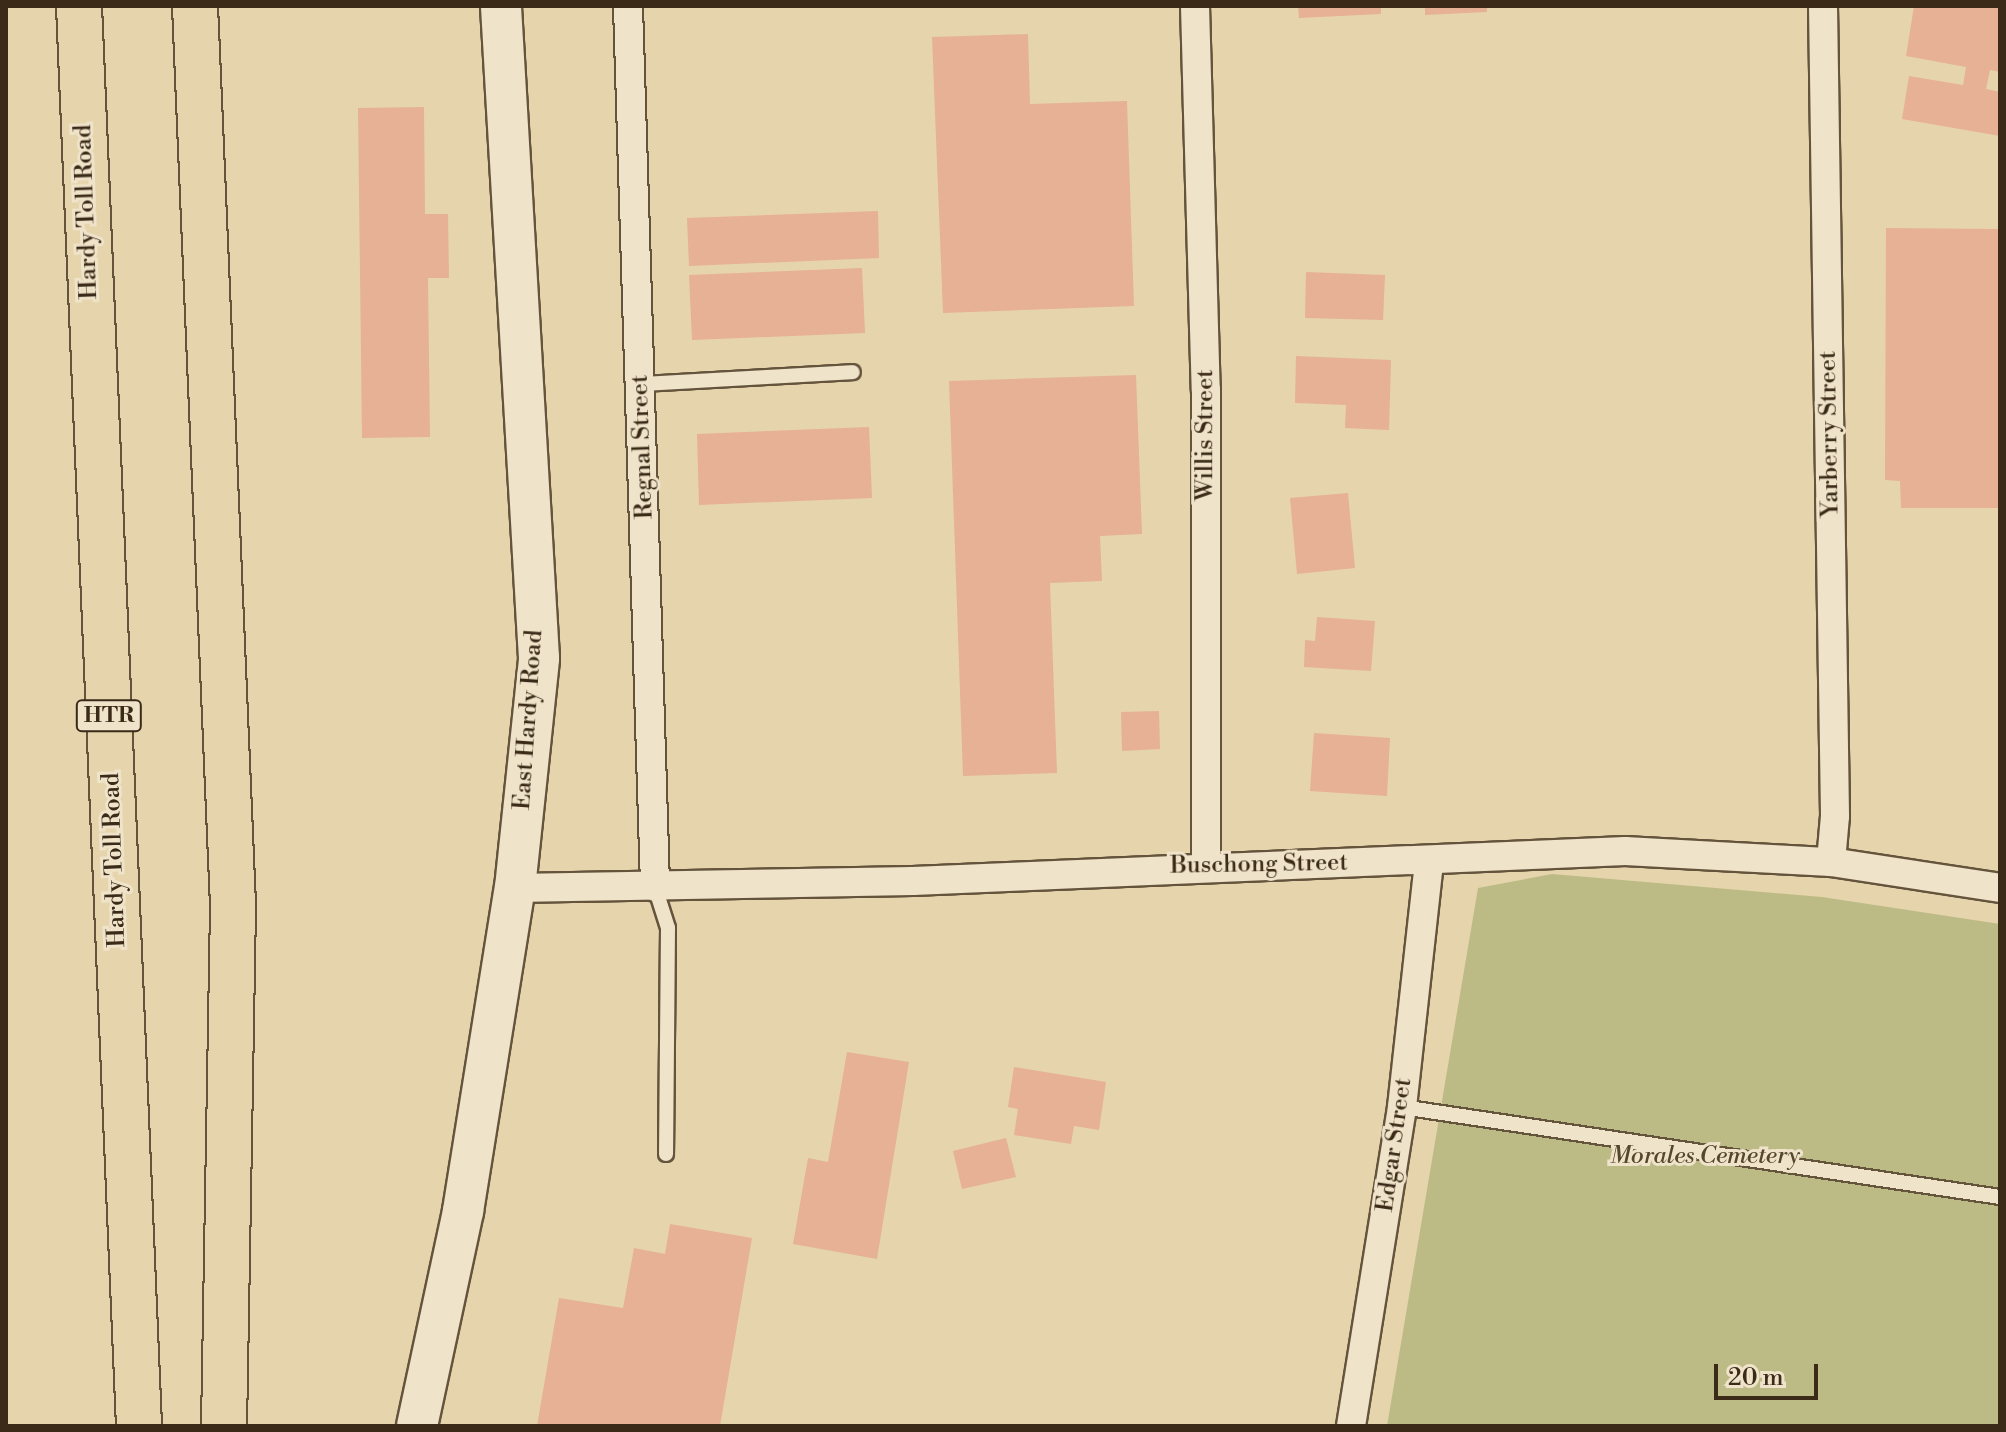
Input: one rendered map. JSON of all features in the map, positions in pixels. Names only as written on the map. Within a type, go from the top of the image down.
[{"type":"highway","name":"Hardy Toll Road","points":[[79,6],[139,1426]]},
{"type":"highway","points":[[195,6],[233,907],[224,1426]]},
{"type":"main road","name":"East Hardy Road","points":[[417,1426],[463,1211],[515,888],[539,658],[501,6]]},
{"type":"street","name":"Regnal Street","points":[[628,6],[655,887]]},
{"type":"street","name":"Willis Street","points":[[1195,6],[1206,390],[1206,865]]},
{"type":"street","name":"Yarberry Street","points":[[1823,6],[1835,816],[1831,862]]},
{"type":"street","name":"Buschong Street","points":[[515,888],[913,881],[1206,865],[1429,862],[1625,851],[1831,862],[2000,888]]},
{"type":"street","name":"Edgar Street","points":[[1351,1426],[1402,1107],[1429,862]]},
{"type":"lane","points":[[641,384],[853,372]]},
{"type":"lane","points":[[655,887],[668,928],[666,1154]]},
{"type":"lane","points":[[1402,1107],[2000,1197]]},
{"type":"green space","name":"Morales Cemetery","points":[[1552,874],[1822,897],[2000,924],[2000,1426],[1387,1426],[1478,888]]},
{"type":"building","points":[[1298,6],[1381,6],[1381,14],[1299,18]]},
{"type":"building","points":[[1425,6],[1487,6],[1487,12],[1425,15]]},
{"type":"building","points":[[1914,6],[2000,6],[2000,72],[1990,70],[1986,89],[2000,92],[2000,136],[1902,119],[1909,76],[1963,85],[1966,67],[1906,56]]},
{"type":"building","points":[[1028,34],[1030,104],[1127,101],[1134,306],[943,313],[932,37]]},
{"type":"building","points":[[424,107],[425,214],[448,214],[449,278],[428,278],[430,437],[362,438],[358,108]]},
{"type":"building","points":[[878,211],[879,258],[689,266],[687,218]]},
{"type":"building","points":[[1886,228],[2000,229],[2000,508],[1901,508],[1900,481],[1885,480]]},
{"type":"building","points":[[862,268],[865,333],[692,340],[689,275]]},
{"type":"building","points":[[1306,272],[1385,275],[1383,320],[1305,318]]},
{"type":"building","points":[[1296,356],[1391,360],[1389,430],[1345,428],[1346,405],[1295,403]]},
{"type":"building","points":[[1136,375],[1142,534],[1100,536],[1102,581],[1050,583],[1057,773],[963,776],[949,381]]},
{"type":"building","points":[[869,427],[872,498],[699,505],[697,434]]},
{"type":"building","points":[[1348,493],[1355,568],[1297,574],[1290,498]]},
{"type":"building","points":[[1317,617],[1375,621],[1371,671],[1304,667],[1305,640],[1315,641]]},
{"type":"building","points":[[1159,711],[1160,749],[1122,751],[1121,712]]},
{"type":"building","points":[[1314,733],[1390,738],[1387,796],[1310,791]]},
{"type":"building","points":[[847,1052],[909,1062],[877,1259],[793,1244],[808,1158],[828,1162]]},
{"type":"building","points":[[1014,1067],[1106,1082],[1099,1130],[1074,1126],[1071,1144],[1014,1135],[1018,1109],[1008,1107]]},
{"type":"building","points":[[1006,1138],[1016,1177],[962,1189],[953,1151]]},
{"type":"building","points":[[670,1224],[752,1238],[720,1426],[537,1426],[559,1298],[623,1308],[634,1248],[665,1254]]}]
